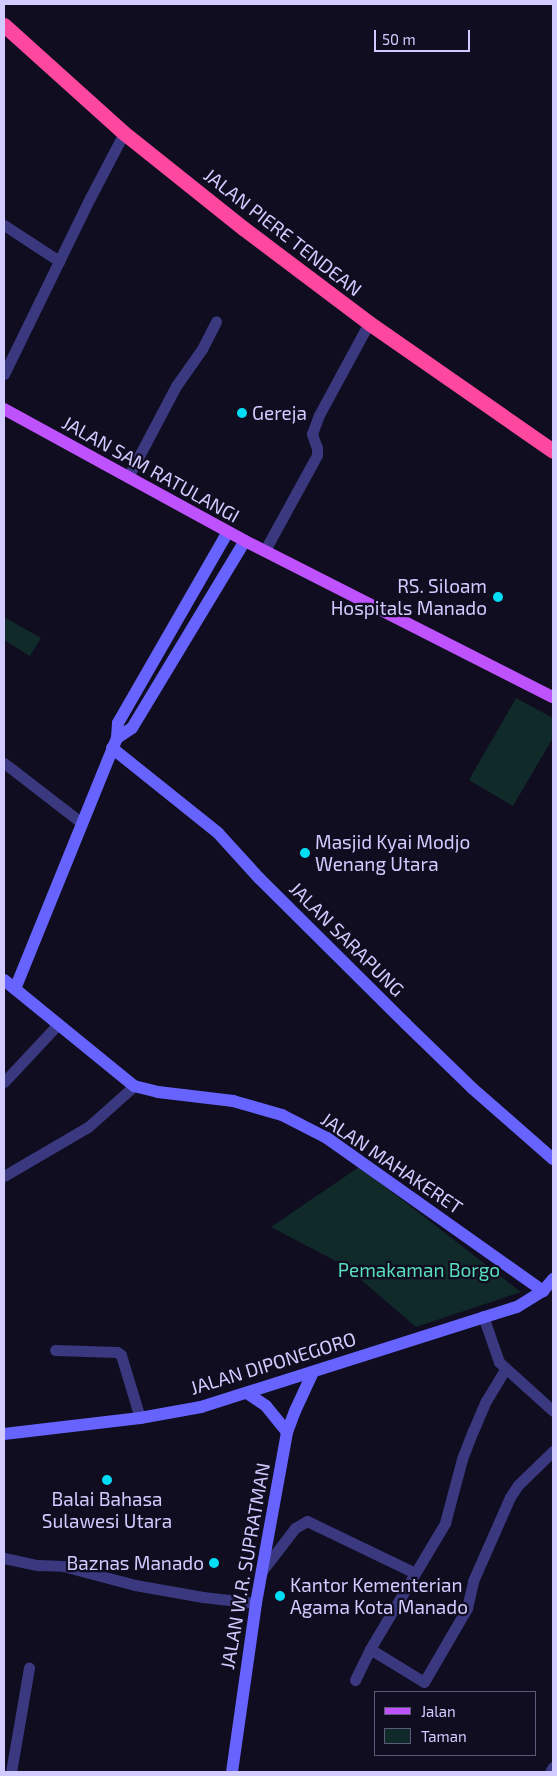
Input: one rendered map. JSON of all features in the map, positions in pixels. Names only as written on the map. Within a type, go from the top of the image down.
[{"type":"highway","name":"JALAN PIERE TENDEAN","points":[[4,24],[124,133],[244,228],[369,323],[553,451]]},
{"type":"main road","name":"JALAN SAM RATULANGI","points":[[4,410],[245,542],[266,550],[519,676],[553,691]]},
{"type":"main road","name":"JALAN SAM RATULANGI","points":[[519,676],[553,698]]},
{"type":"street","points":[[4,374],[124,133]]},
{"type":"street","points":[[4,225],[59,261]]},
{"type":"street","points":[[128,477],[176,386],[202,349],[216,321]]},
{"type":"street","points":[[266,550],[317,455],[317,448],[312,434],[319,415],[369,323]]},
{"type":"street","points":[[15,989],[115,743],[118,723],[219,552],[228,532]]},
{"type":"street","points":[[115,743],[132,728],[245,542]]},
{"type":"street","points":[[219,552],[233,560]]},
{"type":"street","name":"JALAN SARAPUNG","points":[[115,743],[218,832],[259,878],[344,964],[472,1088],[553,1159]]},
{"type":"street","points":[[4,763],[82,822]]},
{"type":"street","name":"JALAN MAHAKERET","points":[[4,980],[134,1086],[158,1092],[233,1101],[282,1115],[327,1138],[543,1291]]},
{"type":"street","points":[[4,1082],[58,1024]]},
{"type":"street","points":[[4,1176],[88,1127],[108,1112],[134,1086]]},
{"type":"street","name":"JALAN DIPONEGORO","points":[[4,1434],[140,1418],[201,1407],[483,1316],[517,1307],[543,1291],[553,1279]]},
{"type":"street","points":[[483,1316],[492,1348],[499,1362],[553,1410]]},
{"type":"street","points":[[56,1350],[117,1352],[121,1355],[140,1418]]},
{"type":"street","points":[[354,1680],[370,1649],[445,1524],[462,1459],[486,1401],[505,1369]]},
{"type":"street","name":"JALAN W.R. SUPRATMAN","points":[[232,1772],[256,1603],[287,1432],[313,1372]]},
{"type":"street","points":[[247,1393],[266,1406],[287,1432]]},
{"type":"street","points":[[370,1649],[421,1687],[467,1608],[473,1582],[510,1496],[518,1485],[553,1451]]},
{"type":"street","points":[[262,1571],[295,1528],[307,1521],[415,1573]]},
{"type":"street","points":[[4,1558],[38,1565],[63,1566],[154,1588],[256,1603]]},
{"type":"street","points":[[11,1772],[29,1668]]},
{"type":"street","points":[[550,1772],[553,1767]]},
{"type":"green space","points":[[4,617],[41,638],[30,656],[4,640]]},
{"type":"green space","points":[[516,698],[553,718],[553,738],[513,806],[469,780]]},
{"type":"green space","name":"Pemakaman Borgo","points":[[359,1167],[521,1292],[416,1327],[345,1266],[271,1227]]},
{"type":"place","name":"Gereja","points":[[242,413]]},
{"type":"place","name":"RS. Siloam Hospitals Manado","points":[[498,597]]},
{"type":"place","name":"Masjid Kyai Modjo Wenang Utara","points":[[305,853]]},
{"type":"place","name":"Balai Bahasa Sulawesi Utara","points":[[107,1480]]},
{"type":"place","name":"Baznas Manado","points":[[214,1563]]},
{"type":"place","name":"Kantor Kementerian Agama Kota Manado","points":[[280,1596]]}]
